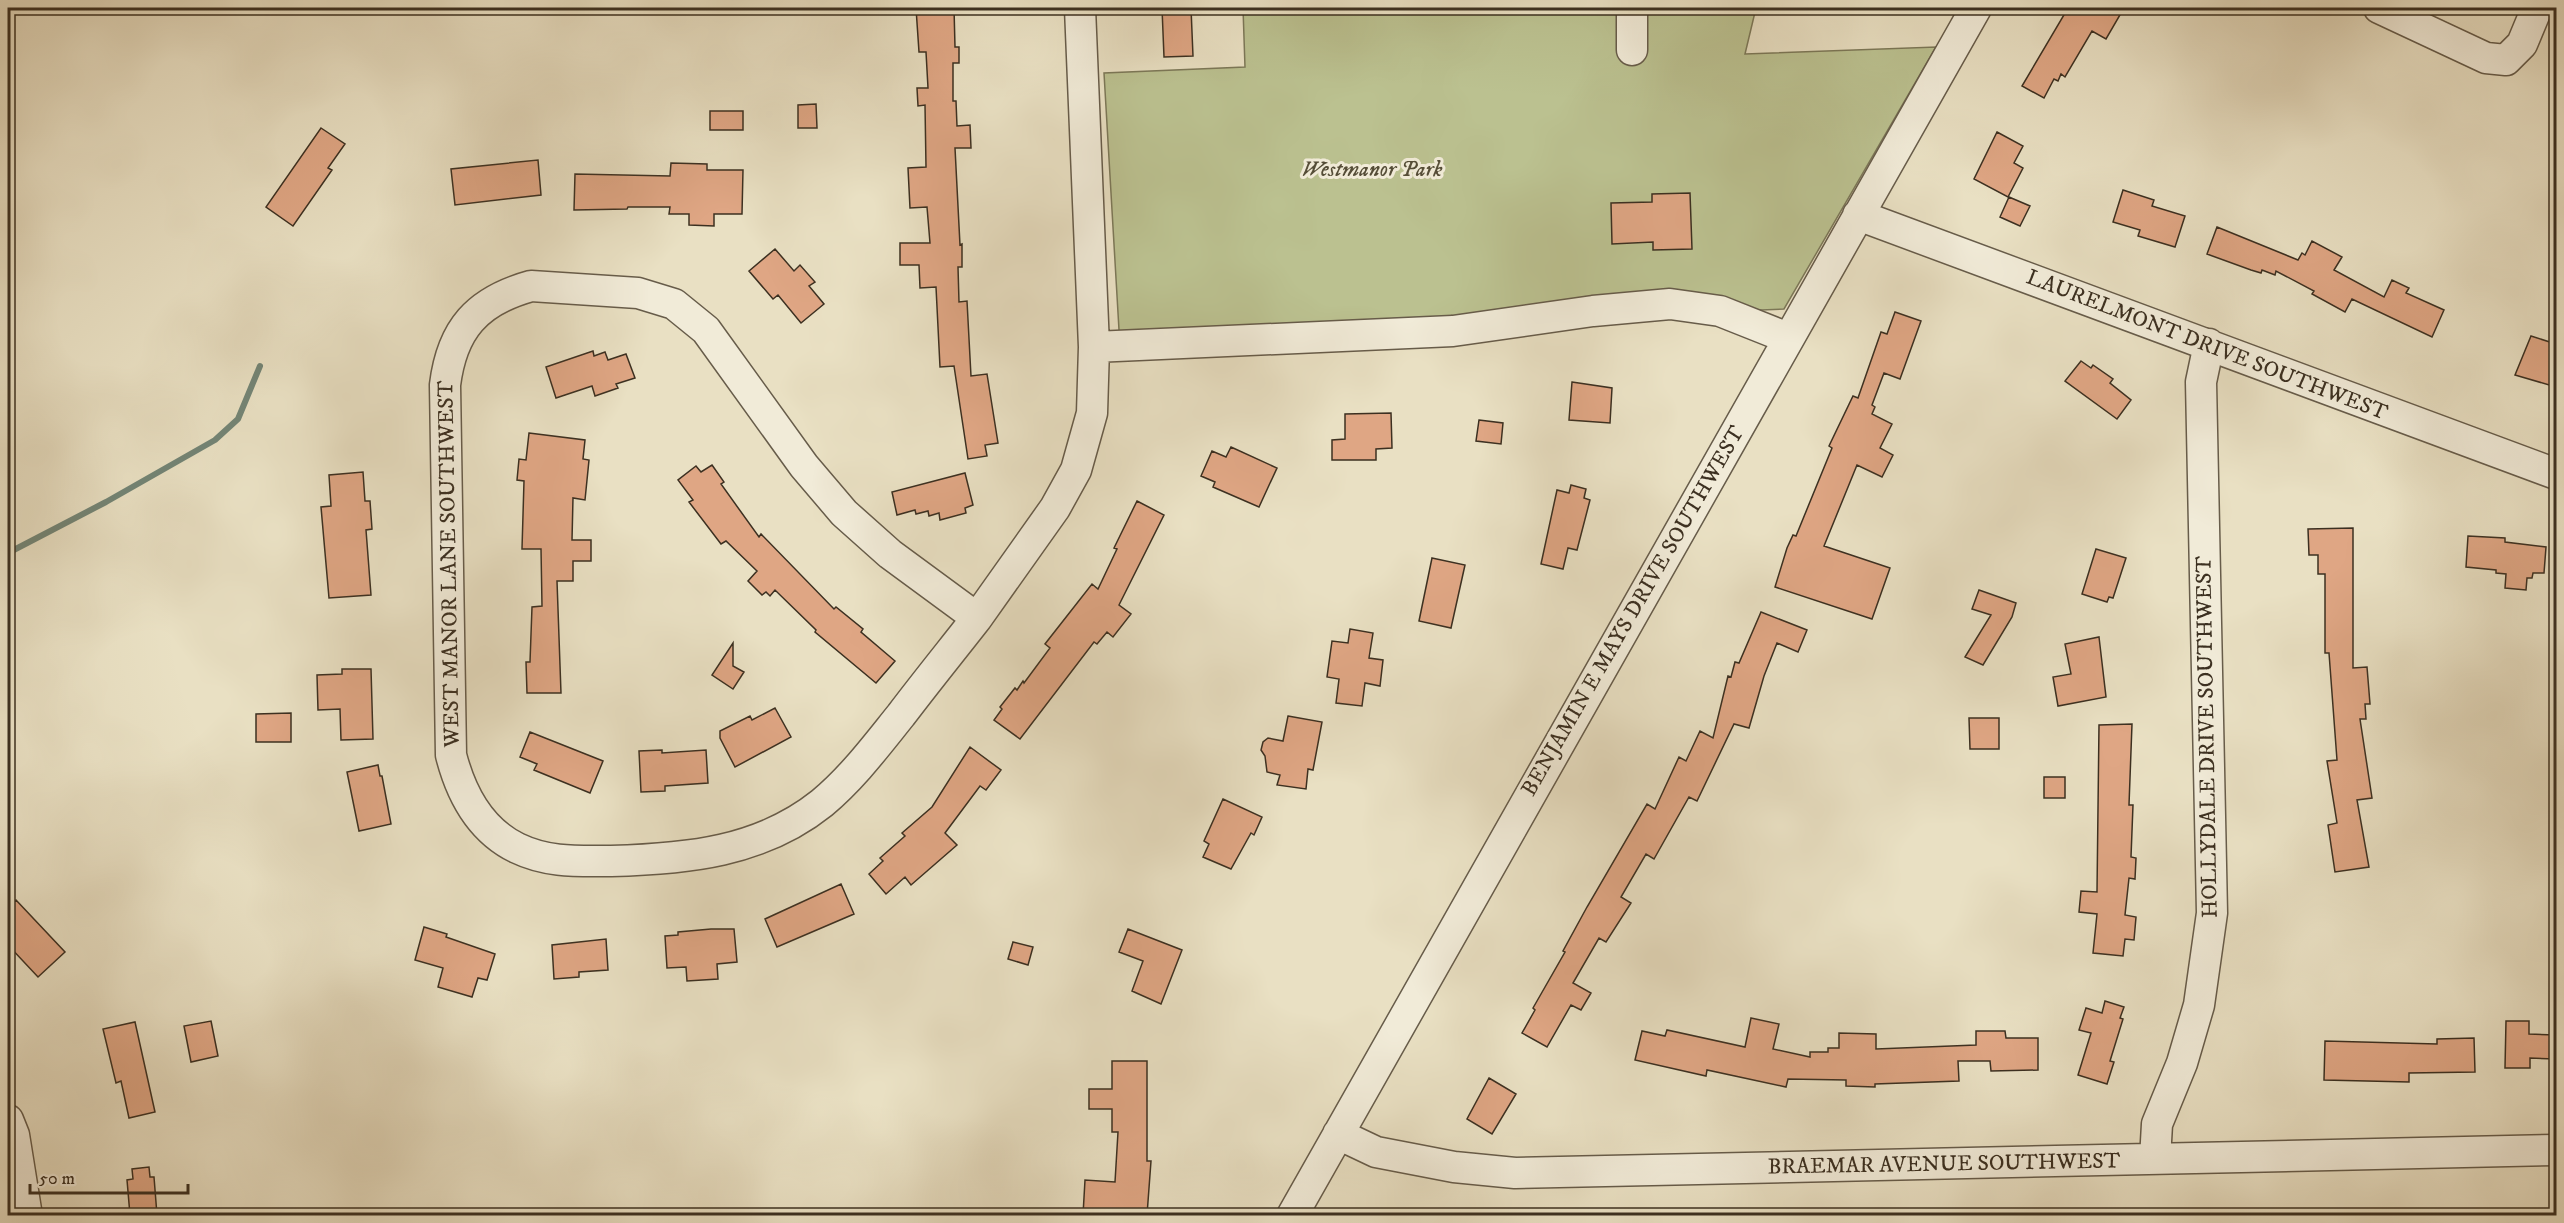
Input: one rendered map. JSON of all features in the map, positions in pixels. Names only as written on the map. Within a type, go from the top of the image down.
[{"type":"street","name":"WEST MANOR LANE SOUTHWEST","points":[[977,618],[890,554],[844,513],[804,466],[706,330],[674,304],[638,292],[531,286],[508,292],[488,303],[472,317],[458,336],[448,361],[445,385],[451,755],[457,780],[472,808],[492,831],[516,848],[542,858],[565,861],[670,860],[727,850],[776,832],[821,804],[856,772],[977,618],[1055,508],[1076,470],[1092,413],[1094,347],[1080,8]]},
{"type":"street","points":[[1632,8],[1632,50]]},
{"type":"street","name":"BENJAMIN E MAYS DRIVE SOUTHWEST","points":[[1292,1215],[1976,8]]},
{"type":"street","points":[[2379,8],[2486,58],[2506,60],[2522,44],[2537,8]]},
{"type":"street","name":"LAURELMONT DRIVE SOUTHWEST","points":[[1858,215],[2556,474]]},
{"type":"street","points":[[1094,347],[1453,332],[1593,311],[1670,304],[1720,311],[1788,338]]},
{"type":"street","name":"HOLLYDALE DRIVE SOUTHWEST","points":[[2155,1159],[2157,1124],[2182,1063],[2199,1005],[2212,913],[2201,382],[2209,344]]},
{"type":"street","points":[[8,1120],[14,1135],[27,1215]]},
{"type":"street","name":"BRAEMAR AVENUE SOUTHWEST","points":[[1338,1134],[1376,1152],[1454,1167],[1515,1173],[2556,1150]]},
{"type":"green space","name":"Westmanor Park","points":[[1243,8],[1756,8],[1745,54],[1936,47],[1784,309],[1633,315],[1120,347],[1104,73],[1245,67]]},
{"type":"building","points":[[916,8],[954,8],[955,47],[959,47],[959,63],[953,63],[953,101],[956,101],[957,126],[970,125],[971,148],[955,148],[960,245],[962,244],[962,267],[958,267],[959,302],[967,301],[971,376],[987,374],[998,443],[985,445],[987,456],[968,459],[954,366],[940,367],[936,287],[920,288],[919,265],[900,265],[900,243],[930,243],[927,207],[910,208],[908,168],[926,167],[925,105],[918,106],[917,88],[928,88],[926,52],[919,52]]},
{"type":"building","points":[[1162,8],[1191,8],[1193,56],[1164,57]]},
{"type":"building","points":[[2068,8],[2124,8],[2106,39],[2092,31],[2065,77],[2061,74],[2058,81],[2054,79],[2044,98],[2022,86]]},
{"type":"building","points":[[816,104],[817,128],[798,128],[798,105]]},
{"type":"building","points":[[710,111],[743,111],[743,130],[710,130]]},
{"type":"building","points":[[321,128],[345,144],[328,168],[332,170],[293,226],[266,207]]},
{"type":"building","points":[[1997,132],[2023,146],[2014,163],[2023,168],[2008,197],[1974,179]]},
{"type":"building","points":[[538,160],[541,195],[455,205],[451,169]]},
{"type":"building","points":[[671,163],[707,164],[707,170],[743,170],[742,214],[714,214],[714,226],[689,225],[689,214],[669,214],[670,207],[574,210],[575,174],[670,176]]},
{"type":"building","points":[[2123,190],[2154,200],[2152,206],[2185,216],[2175,247],[2138,236],[2140,230],[2113,222]]},
{"type":"building","points":[[1690,193],[1692,249],[1653,250],[1653,242],[1612,244],[1611,203],[1652,202],[1652,194]]},
{"type":"building","points":[[2009,197],[2030,206],[2020,226],[2000,217]]},
{"type":"building","points":[[2217,227],[2298,260],[2302,253],[2305,255],[2312,241],[2342,257],[2334,270],[2384,297],[2392,280],[2409,288],[2406,293],[2444,310],[2432,337],[2352,299],[2345,312],[2312,294],[2314,291],[2276,271],[2275,275],[2262,270],[2261,273],[2207,254]]},
{"type":"building","points":[[775,249],[794,271],[800,265],[815,282],[809,286],[824,304],[801,323],[778,295],[773,299],[749,271]]},
{"type":"building","points":[[1895,312],[1921,321],[1900,379],[1884,373],[1872,405],[1875,407],[1872,414],[1892,424],[1880,448],[1893,455],[1882,477],[1857,465],[1824,546],[1890,568],[1872,619],[1775,587],[1787,548],[1793,535],[1796,536],[1832,448],[1829,446],[1853,396],[1858,398],[1881,332],[1887,334]]},
{"type":"building","points":[[2531,336],[2556,344],[2550,365],[2556,367],[2556,387],[2515,375]]},
{"type":"building","points":[[593,351],[594,356],[605,352],[608,360],[626,354],[635,378],[616,384],[618,388],[595,396],[592,386],[556,398],[546,367]]},
{"type":"building","points":[[2081,361],[2091,368],[2093,365],[2113,379],[2110,383],[2131,400],[2117,419],[2065,381]]},
{"type":"building","points":[[1572,382],[1612,388],[1610,423],[1569,420]]},
{"type":"building","points":[[1391,413],[1392,448],[1376,449],[1376,460],[1332,460],[1332,440],[1345,439],[1345,414]]},
{"type":"building","points":[[1479,420],[1503,423],[1501,444],[1476,441]]},
{"type":"building","points":[[529,433],[585,440],[583,459],[589,460],[585,500],[573,498],[572,540],[591,540],[591,561],[573,561],[573,581],[557,581],[561,693],[527,693],[526,662],[530,662],[532,607],[542,606],[541,549],[522,549],[524,481],[517,480],[519,459],[526,460]]},
{"type":"building","points":[[1231,447],[1277,468],[1259,507],[1213,487],[1215,482],[1201,476],[1212,451],[1226,457]]},
{"type":"building","points":[[712,465],[724,482],[721,484],[759,537],[761,534],[834,609],[836,607],[863,629],[861,632],[895,661],[876,683],[815,632],[816,630],[775,590],[770,596],[766,592],[762,595],[748,581],[757,571],[726,541],[721,544],[689,502],[693,500],[678,480],[696,466],[701,472]]},
{"type":"building","points":[[363,472],[365,501],[370,501],[372,529],[366,530],[371,595],[329,598],[321,507],[331,506],[329,475]]},
{"type":"building","points":[[965,473],[973,505],[965,508],[966,513],[940,520],[939,513],[929,516],[928,511],[916,514],[915,510],[897,515],[892,492]]},
{"type":"building","points":[[1571,485],[1586,489],[1584,498],[1590,500],[1577,550],[1568,548],[1563,569],[1541,564],[1557,490],[1569,493]]},
{"type":"building","points":[[1137,501],[1164,515],[1119,605],[1131,614],[1113,637],[1107,632],[1097,644],[1094,642],[1020,739],[994,720],[1002,709],[1000,707],[1015,688],[1017,690],[1023,681],[1024,683],[1050,648],[1045,644],[1092,584],[1098,589],[1117,549],[1114,548]]},
{"type":"building","points":[[2353,528],[2353,668],[2367,667],[2370,704],[2365,704],[2366,719],[2360,719],[2372,798],[2357,800],[2369,867],[2335,872],[2328,825],[2337,823],[2327,761],[2337,760],[2329,653],[2325,653],[2325,574],[2318,574],[2318,555],[2309,555],[2308,529]]},
{"type":"building","points":[[2468,536],[2505,538],[2505,542],[2546,547],[2544,573],[2533,573],[2532,578],[2527,578],[2526,590],[2505,588],[2506,574],[2496,573],[2496,570],[2466,567]]},
{"type":"building","points":[[2096,549],[2126,558],[2113,598],[2109,597],[2107,602],[2082,594]]},
{"type":"building","points":[[1432,558],[1465,565],[1451,628],[1419,621]]},
{"type":"building","points":[[1979,590],[2016,603],[2012,617],[1983,665],[1965,657],[1991,615],[1972,609]]},
{"type":"building","points":[[1761,612],[1807,630],[1798,652],[1777,643],[1764,676],[1749,728],[1734,724],[1697,801],[1689,797],[1654,859],[1646,854],[1621,897],[1631,903],[1606,942],[1599,938],[1573,983],[1591,993],[1581,1010],[1571,1005],[1547,1047],[1522,1033],[1535,1010],[1533,1008],[1565,952],[1563,951],[1587,907],[1647,804],[1655,809],[1679,757],[1686,761],[1700,731],[1713,738],[1728,676],[1731,677],[1735,662],[1739,663]]},
{"type":"building","points":[[1350,629],[1373,633],[1369,658],[1383,660],[1380,686],[1365,683],[1362,706],[1336,703],[1339,679],[1327,677],[1332,641],[1348,643]]},
{"type":"building","points":[[2099,637],[2106,697],[2058,706],[2053,677],[2071,674],[2065,644]]},
{"type":"building","points":[[733,643],[733,666],[744,672],[733,689],[712,675]]},
{"type":"building","points":[[342,669],[371,669],[373,739],[341,740],[340,709],[318,710],[317,675],[342,674]]},
{"type":"building","points":[[775,708],[791,737],[735,767],[720,738],[720,731],[750,716],[752,720]]},
{"type":"building","points":[[291,713],[291,742],[256,742],[256,714]]},
{"type":"building","points":[[1288,716],[1322,722],[1313,770],[1308,769],[1306,789],[1277,785],[1280,775],[1267,772],[1265,756],[1261,750],[1263,742],[1268,738],[1283,741]]},
{"type":"building","points":[[1969,718],[1999,718],[1999,749],[1970,749]]},
{"type":"building","points":[[2132,724],[2129,805],[2133,805],[2131,857],[2136,858],[2135,879],[2129,878],[2125,915],[2136,917],[2134,940],[2125,939],[2123,956],[2093,953],[2097,914],[2079,912],[2081,891],[2097,892],[2099,725]]},
{"type":"building","points":[[530,732],[603,761],[590,793],[534,770],[537,764],[520,757]]},
{"type":"building","points":[[970,747],[1001,770],[986,790],[980,786],[945,833],[957,845],[911,885],[905,877],[886,894],[869,874],[883,861],[880,858],[905,836],[902,833],[932,807]]},
{"type":"building","points":[[662,750],[662,753],[706,750],[708,783],[665,786],[665,791],[641,792],[639,751]]},
{"type":"building","points":[[378,765],[391,824],[359,831],[347,772]]},
{"type":"building","points":[[2044,777],[2065,777],[2065,798],[2044,798]]},
{"type":"building","points":[[1223,799],[1262,817],[1254,835],[1251,833],[1231,869],[1203,857],[1209,844],[1204,841]]},
{"type":"building","points":[[841,884],[854,914],[777,947],[765,919]]},
{"type":"building","points":[[16,900],[65,952],[38,977],[8,945],[8,908]]},
{"type":"building","points":[[424,927],[495,954],[487,980],[478,978],[472,997],[438,987],[443,968],[415,960]]},
{"type":"building","points":[[734,929],[737,962],[717,964],[718,979],[687,981],[686,967],[667,968],[665,936],[678,935],[678,932]]},
{"type":"building","points":[[1128,929],[1182,950],[1161,1004],[1132,991],[1143,961],[1119,952]]},
{"type":"building","points":[[606,939],[608,970],[579,972],[579,977],[554,979],[552,945]]},
{"type":"building","points":[[1013,942],[1033,947],[1028,965],[1008,959]]},
{"type":"building","points":[[2105,1001],[2124,1007],[2120,1018],[2123,1019],[2110,1061],[2114,1062],[2107,1084],[2078,1075],[2091,1033],[2079,1030],[2086,1008],[2102,1013]]},
{"type":"building","points":[[1751,1018],[1779,1024],[1773,1049],[1810,1057],[1810,1052],[1828,1052],[1828,1048],[1839,1048],[1839,1033],[1876,1034],[1876,1049],[1976,1045],[1976,1031],[2005,1031],[2006,1038],[2038,1038],[2038,1070],[1991,1071],[1990,1061],[1958,1061],[1959,1081],[1875,1084],[1875,1087],[1846,1086],[1846,1080],[1788,1079],[1786,1087],[1707,1070],[1706,1076],[1635,1060],[1642,1031],[1665,1036],[1667,1030],[1745,1047]]},
{"type":"building","points":[[211,1021],[218,1056],[191,1062],[184,1026]]},
{"type":"building","points":[[2506,1021],[2529,1021],[2529,1034],[2556,1035],[2556,1059],[2530,1058],[2530,1068],[2505,1068]]},
{"type":"building","points":[[135,1022],[155,1112],[129,1118],[121,1081],[116,1083],[103,1029]]},
{"type":"building","points":[[2474,1038],[2475,1072],[2409,1073],[2409,1082],[2324,1080],[2325,1041],[2437,1044],[2437,1039]]},
{"type":"building","points":[[1112,1061],[1147,1061],[1147,1161],[1151,1161],[1147,1215],[1083,1215],[1085,1180],[1115,1182],[1118,1132],[1112,1132],[1112,1109],[1089,1109],[1089,1089],[1112,1089]]},
{"type":"building","points":[[1489,1078],[1516,1094],[1492,1134],[1467,1119]]},
{"type":"building","points":[[149,1167],[150,1177],[154,1177],[157,1215],[130,1215],[127,1180],[133,1179],[132,1169]]},
{"type":"waterway","points":[[8,553],[106,502],[215,440],[238,419],[260,366]]}]
